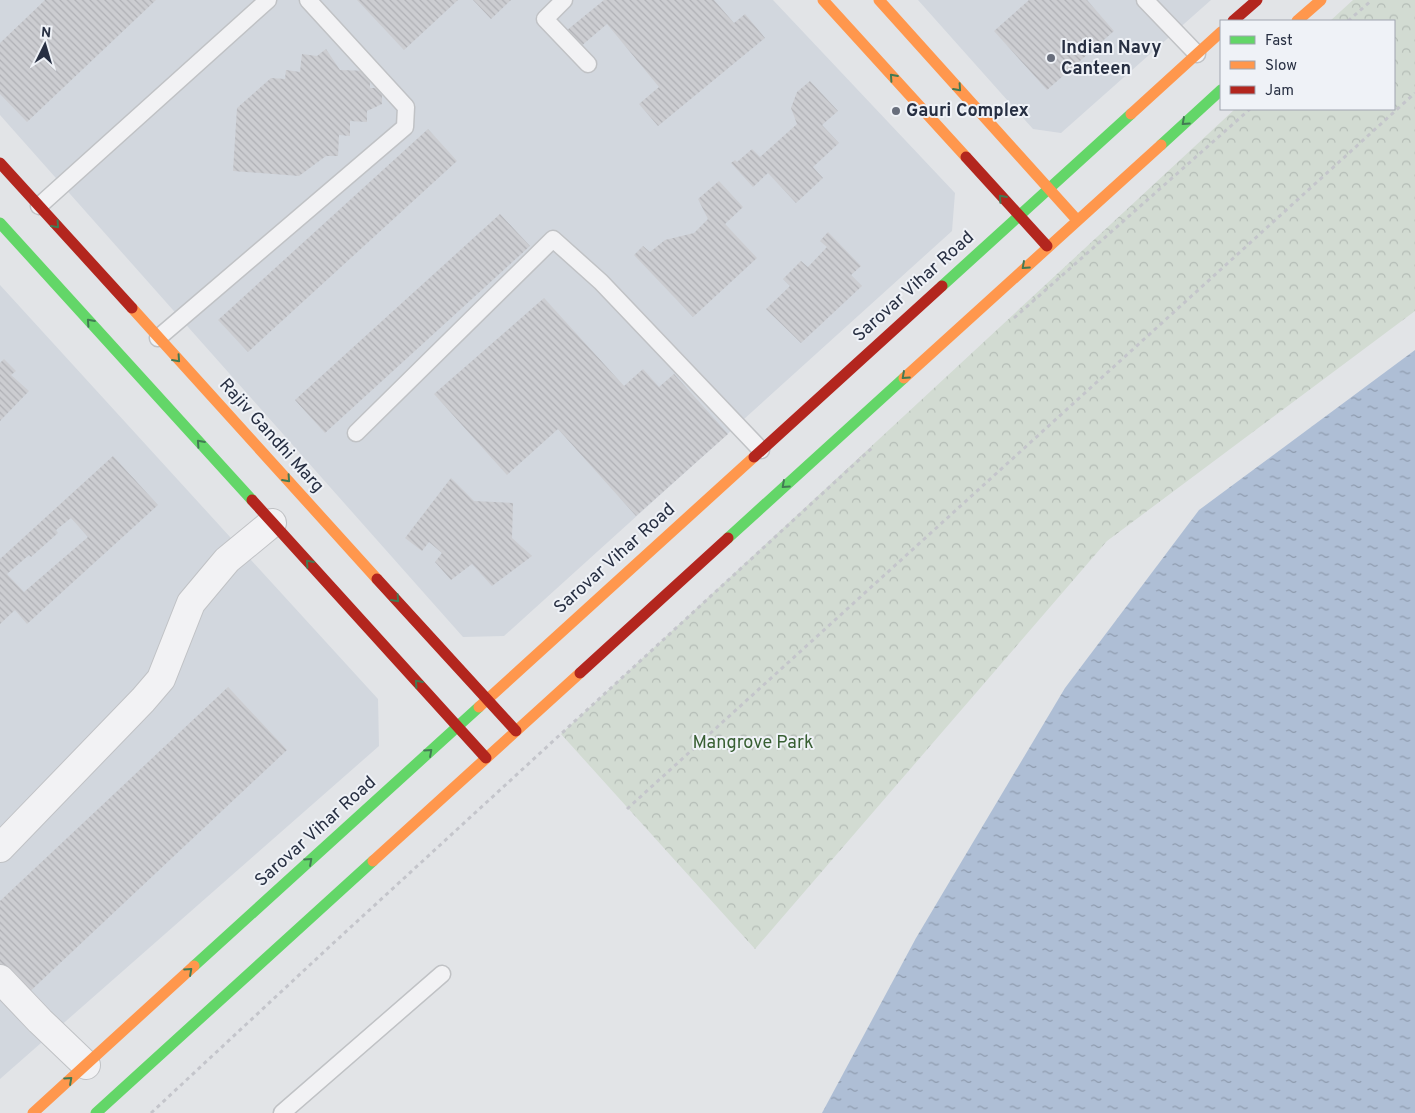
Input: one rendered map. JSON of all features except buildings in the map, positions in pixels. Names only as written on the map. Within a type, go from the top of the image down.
[{"type":"street","points":[[823,0],[1047,246]]},
{"type":"street","points":[[879,0],[1077,220]]},
{"type":"street","points":[[1235,20],[1257,0]]},
{"type":"street","points":[[1298,20],[1321,0]]},
{"type":"street","name":"Sarovar Vihar Road","points":[[33,1113],[1220,33]]},
{"type":"street","points":[[96,1113],[1047,246],[1220,91]]},
{"type":"street","name":"Rajiv Gandhi Marg","points":[[0,163],[516,731]]},
{"type":"street","points":[[0,223],[486,758]]},
{"type":"street","points":[[0,848],[144,700],[162,679],[191,603],[227,560],[272,523]]},
{"type":"street","points":[[0,978],[40,1021],[86,1065]]},
{"type":"lane","points":[[39,206],[268,0]]},
{"type":"lane","points":[[158,338],[405,127],[406,107],[308,0]]},
{"type":"lane","points":[[564,0],[545,19],[588,64]]},
{"type":"lane","points":[[1145,0],[1197,54]]},
{"type":"lane","points":[[356,434],[554,238],[601,282],[761,450]]},
{"type":"lane","points":[[282,1113],[442,974]]},
{"type":"path","points":[[1349,20],[1372,0]]},
{"type":"path","points":[[627,809],[1415,93]]},
{"type":"path","points":[[1010,322],[1249,110]]},
{"type":"path","points":[[151,1113],[879,441]]},
{"type":"shaded area","points":[[0,0],[773,0],[955,193],[952,231],[504,636],[463,637],[0,115]]},
{"type":"shaded area","points":[[918,0],[1211,0],[1061,133],[1033,129]]},
{"type":"shaded area","points":[[0,285],[378,699],[379,746],[0,1079]]},
{"type":"green space","name":"Mangrove Park","points":[[1353,0],[1415,0],[1415,311],[1107,541],[755,949],[561,734],[1234,110],[1395,110],[1395,20],[1331,20]]},
{"type":"water","points":[[1415,350],[1415,1113],[822,1113],[916,938],[1065,688],[1199,510]]},
{"type":"traffic: fast","points":[[1161,145],[1220,91]]},
{"type":"traffic: fast","points":[[942,286],[1131,114]]},
{"type":"traffic: fast","points":[[0,223],[252,500]]},
{"type":"traffic: fast","points":[[728,538],[904,378]]},
{"type":"traffic: fast","points":[[194,966],[479,707]]},
{"type":"traffic: fast","points":[[96,1113],[373,861]]},
{"type":"traffic: slow","points":[[823,0],[966,157]]},
{"type":"traffic: slow","points":[[879,0],[1077,220]]},
{"type":"traffic: slow","points":[[1298,20],[1321,0]]},
{"type":"traffic: slow","points":[[1131,114],[1220,33]]},
{"type":"traffic: slow","points":[[904,378],[1161,145]]},
{"type":"traffic: slow","points":[[132,308],[377,579]]},
{"type":"traffic: slow","points":[[479,707],[754,457]]},
{"type":"traffic: slow","points":[[373,861],[580,673]]},
{"type":"traffic: slow","points":[[33,1113],[194,966]]},
{"type":"traffic: jam","points":[[1234,20],[1257,0]]},
{"type":"traffic: jam","points":[[966,157],[1047,246]]},
{"type":"traffic: jam","points":[[0,163],[132,308]]},
{"type":"traffic: jam","points":[[754,457],[942,286]]},
{"type":"traffic: jam","points":[[252,500],[486,758]]},
{"type":"traffic: jam","points":[[580,673],[728,538]]},
{"type":"traffic: jam","points":[[377,579],[516,731]]},
{"type":"place","name":"Indian Navy Canteen","points":[[1051,58]]},
{"type":"place","name":"Gauri Complex","points":[[896,111]]}]
